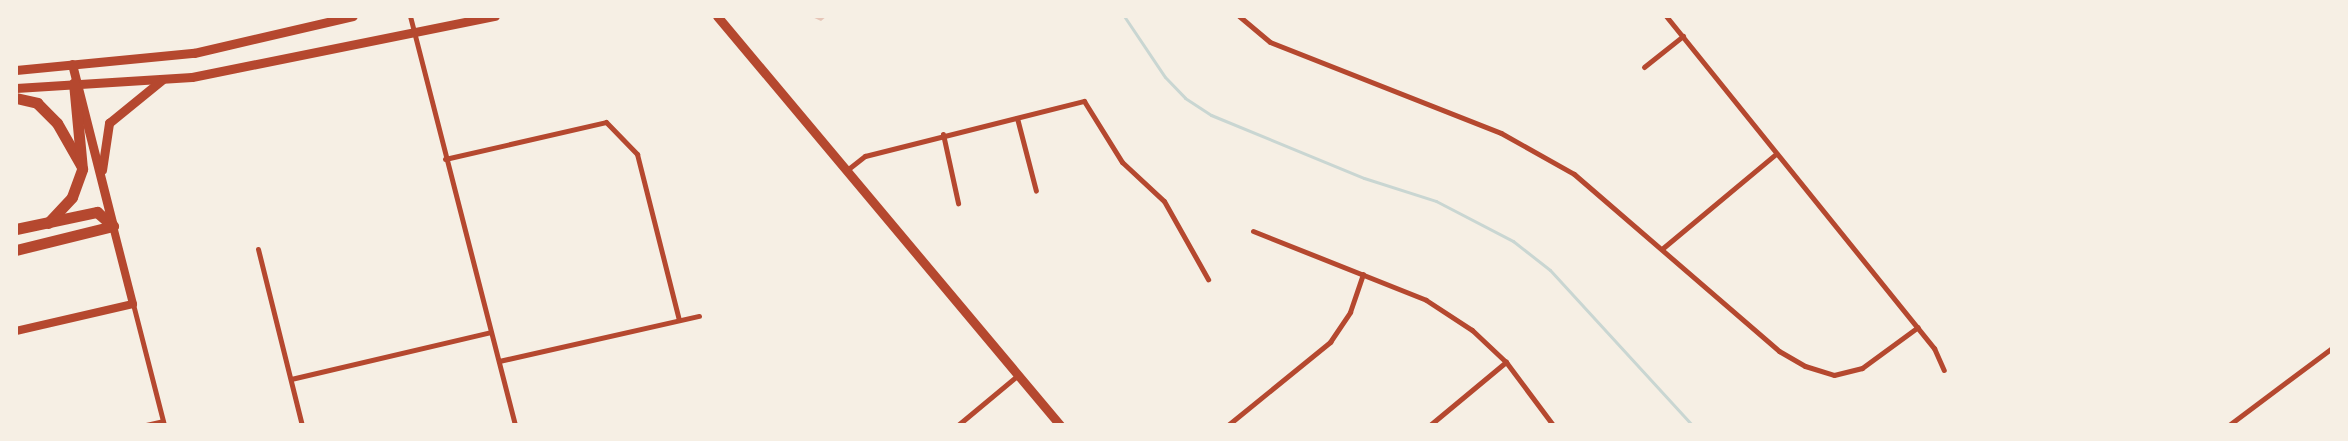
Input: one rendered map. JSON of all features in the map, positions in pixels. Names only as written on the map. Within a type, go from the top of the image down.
[{"type":"highway","points":[[48,223],[72,197],[82,169],[74,83]]},
{"type":"highway","points":[[16,98],[37,104],[57,123],[82,169]]},
{"type":"highway","points":[[16,229],[97,212],[113,226]]},
{"type":"highway","points":[[16,250],[113,226]]},
{"type":"main road","points":[[16,70],[194,53],[353,16]]},
{"type":"main road","points":[[16,88],[163,79],[495,16]]},
{"type":"main road","points":[[717,16],[1060,425]]},
{"type":"main road","points":[[726,16],[726,27]]},
{"type":"main road","points":[[72,64],[74,83],[101,176],[113,226]]},
{"type":"main road","points":[[101,176],[109,123],[163,79]]},
{"type":"street","points":[[410,16],[515,425]]},
{"type":"street","points":[[1239,16],[1270,42],[1501,133],[1574,174],[1662,248],[1779,352],[1834,375],[1862,368],[1918,327]]},
{"type":"street","points":[[1666,16],[1918,327],[1944,370]]},
{"type":"street","points":[[1644,67],[1682,36]]},
{"type":"street","points":[[847,170],[865,156],[943,134],[1084,101],[1122,162],[1164,201],[1208,279]]},
{"type":"street","points":[[1017,118],[1036,191]]},
{"type":"street","points":[[446,159],[606,122],[637,154],[679,320]]},
{"type":"street","points":[[943,134],[958,203]]},
{"type":"street","points":[[1662,248],[1776,154]]},
{"type":"street","points":[[113,226],[164,423],[146,425]]},
{"type":"street","points":[[1252,231],[1426,300],[1472,330],[1506,362],[1553,425]]},
{"type":"street","points":[[258,249],[302,425]]},
{"type":"street","points":[[1228,425],[1330,342],[1350,312],[1363,274]]},
{"type":"street","points":[[16,331],[133,304]]},
{"type":"street","points":[[499,361],[699,316]]},
{"type":"street","points":[[291,378],[491,332]]},
{"type":"street","points":[[2229,425],[2332,348]]},
{"type":"street","points":[[1430,425],[1506,362]]},
{"type":"street","points":[[958,425],[1018,374]]},
{"type":"building","points":[[810,16],[827,16],[821,21]]},
{"type":"waterway","points":[[1124,16],[1165,77],[1185,98],[1211,115],[1364,178],[1436,201],[1513,241],[1550,270],[1692,425]]}]
